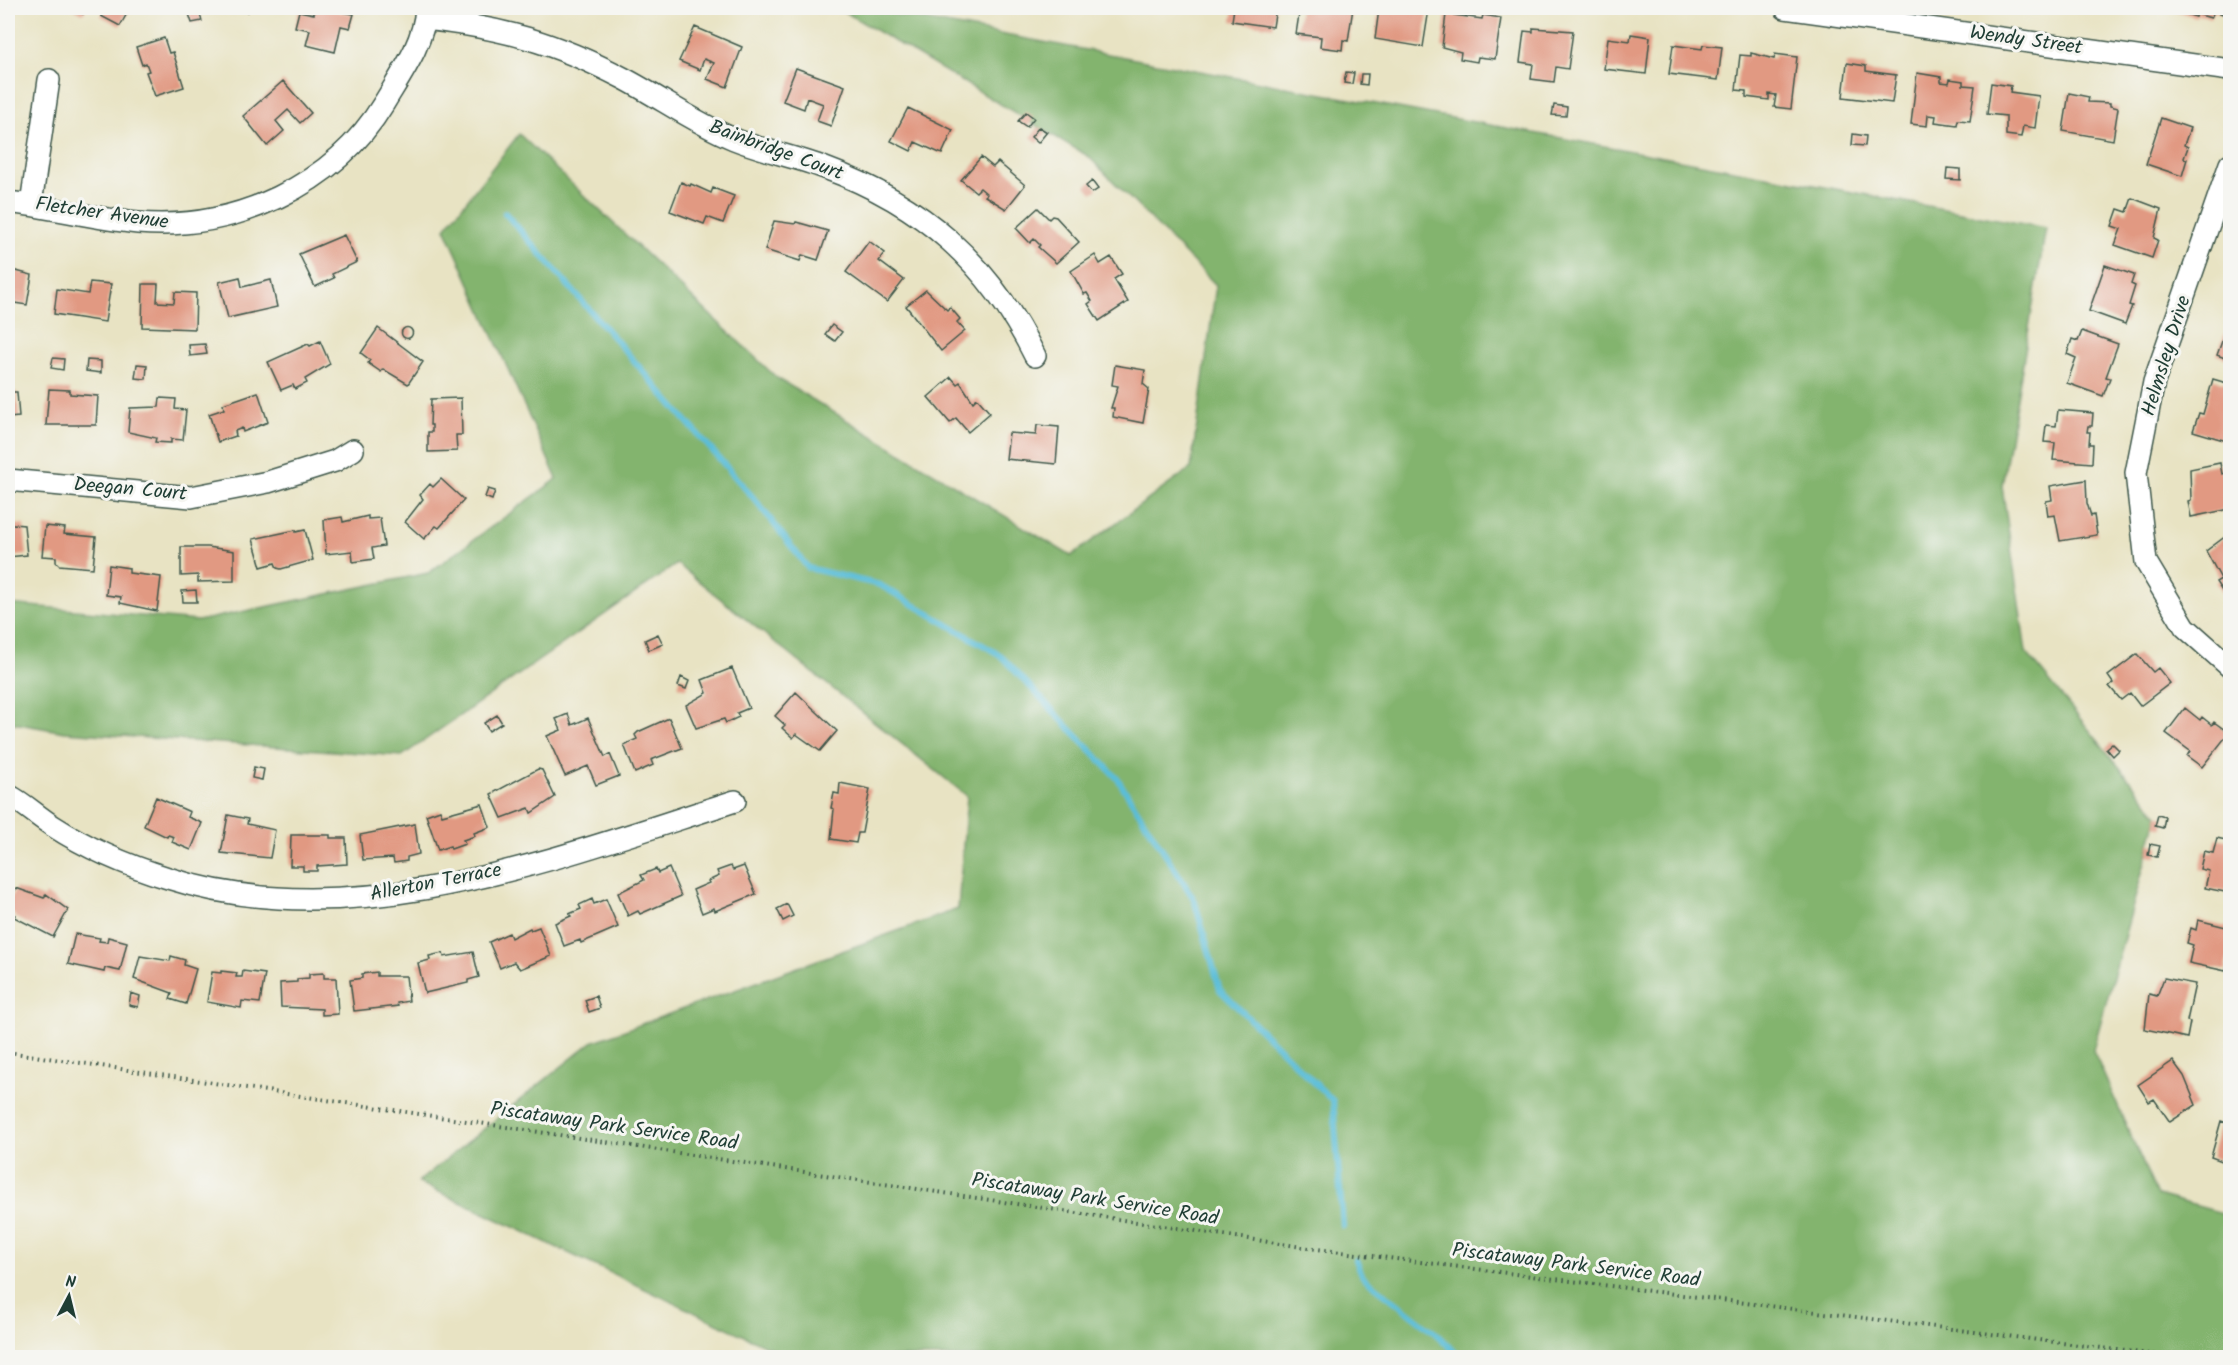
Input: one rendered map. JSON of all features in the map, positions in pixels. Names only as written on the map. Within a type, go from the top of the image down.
[{"type":"street","name":"Wendy Street","points":[[1785,8],[2230,70]]},
{"type":"street","name":"Fletcher Avenue","points":[[8,202],[137,223],[186,224],[220,218],[290,192],[336,160],[375,117],[409,61],[425,13]]},
{"type":"street","name":"Bainbridge Court","points":[[425,13],[501,29],[534,39],[608,70],[735,140],[824,168],[878,190],[908,207],[958,247],[1017,320],[1035,356]]},
{"type":"street","points":[[31,204],[49,80]]},
{"type":"street","name":"Helmsley Drive","points":[[2230,164],[2154,382],[2136,473],[2146,562],[2185,627],[2230,667]]},
{"type":"street","name":"Deegan Court","points":[[8,480],[191,497],[268,482],[335,460],[353,450]]},
{"type":"street","name":"Allerton Terrace","points":[[8,795],[54,827],[108,855],[168,878],[219,892],[266,898],[313,899],[377,897],[488,874],[579,851],[735,801]]},
{"type":"path","name":"Piscataway Park Service Road","points":[[8,1052],[1309,1248],[2181,1358]]},
{"type":"green space","points":[[838,8],[860,8],[2046,228],[2002,486],[2026,652],[2158,815],[2093,1050],[2157,1195],[2230,1215],[2230,1357],[789,1357],[418,1182],[592,1042],[958,909],[967,796],[677,564],[402,756],[65,732],[8,722],[8,604],[198,621],[428,573],[557,479],[445,228],[519,134],[777,378],[1071,556],[1191,468],[1216,285],[1088,156]]},
{"type":"building","points":[[72,8],[86,8],[83,14]]},
{"type":"building","points":[[100,8],[130,8],[120,26],[101,16],[104,10]]},
{"type":"building","points":[[198,8],[202,21],[192,23],[188,11]]},
{"type":"building","points":[[236,8],[249,8],[248,12],[235,10]]},
{"type":"building","points":[[315,8],[354,14],[350,28],[341,26],[335,52],[306,45],[310,30],[295,27],[299,11],[314,14]]},
{"type":"building","points":[[1234,8],[1276,8],[1273,27],[1232,21]]},
{"type":"building","points":[[1300,8],[1353,8],[1348,41],[1343,40],[1342,50],[1320,47],[1321,37],[1296,34]]},
{"type":"building","points":[[1397,8],[1429,9],[1423,47],[1375,39],[1379,9],[1397,12]]},
{"type":"building","points":[[2177,8],[2225,8],[2223,14],[2214,11],[2211,18],[2197,14],[2196,17],[2176,11]]},
{"type":"building","points":[[1446,14],[1482,19],[1483,15],[1501,18],[1495,59],[1478,57],[1477,62],[1460,59],[1461,52],[1442,47]]},
{"type":"building","points":[[695,27],[742,47],[727,87],[707,79],[714,63],[704,59],[700,70],[679,61]]},
{"type":"building","points":[[1533,28],[1573,31],[1568,69],[1556,67],[1554,82],[1531,79],[1533,64],[1520,62],[1524,31],[1533,32]]},
{"type":"building","points":[[1631,34],[1650,37],[1646,74],[1604,69],[1608,38],[1630,41]]},
{"type":"building","points":[[164,38],[169,53],[173,52],[184,87],[155,96],[146,72],[149,71],[146,63],[142,65],[136,47]]},
{"type":"building","points":[[1673,45],[1702,49],[1703,45],[1722,47],[1718,80],[1669,74]]},
{"type":"building","points":[[1751,53],[1774,59],[1775,54],[1797,57],[1791,109],[1774,107],[1776,95],[1769,94],[1769,100],[1746,97],[1746,91],[1736,90],[1740,55],[1751,56]]},
{"type":"building","points":[[1847,63],[1866,66],[1866,71],[1896,75],[1892,103],[1843,97]]},
{"type":"building","points":[[796,68],[845,86],[831,126],[817,121],[823,104],[807,98],[804,109],[783,101]]},
{"type":"building","points":[[1346,72],[1354,73],[1352,84],[1344,83]]},
{"type":"building","points":[[1917,73],[1941,77],[1941,82],[1949,83],[1950,79],[1963,81],[1963,85],[1975,86],[1970,121],[1958,120],[1957,125],[1935,122],[1936,116],[1928,115],[1927,126],[1911,124]]},
{"type":"building","points":[[1361,74],[1368,74],[1367,85],[1360,84]]},
{"type":"building","points":[[283,81],[311,113],[300,123],[288,110],[276,121],[284,131],[267,146],[243,116]]},
{"type":"building","points":[[1991,83],[2011,86],[2010,92],[2039,96],[2035,128],[2023,126],[2021,137],[2006,135],[2006,116],[1987,114]]},
{"type":"building","points":[[2069,93],[2089,97],[2088,102],[2110,103],[2110,106],[2118,108],[2113,140],[2063,131]]},
{"type":"building","points":[[1554,105],[1567,107],[1566,116],[1552,115]]},
{"type":"building","points":[[908,108],[953,130],[942,154],[915,142],[911,151],[891,141]]},
{"type":"building","points":[[1026,112],[1034,118],[1027,127],[1018,121]]},
{"type":"building","points":[[2161,118],[2190,128],[2184,145],[2188,147],[2182,176],[2146,164]]},
{"type":"building","points":[[1039,127],[1047,132],[1038,143],[1031,137]]},
{"type":"building","points":[[1853,134],[1866,136],[1865,146],[1852,145]]},
{"type":"building","points":[[981,157],[993,167],[998,162],[1025,185],[1006,209],[985,196],[987,194],[980,188],[976,192],[961,180]]},
{"type":"building","points":[[1947,168],[1960,169],[1960,180],[1946,179]]},
{"type":"building","points":[[1092,181],[1098,189],[1092,193],[1086,186]]},
{"type":"building","points":[[681,182],[711,193],[713,188],[734,196],[723,223],[707,217],[704,224],[670,211]]},
{"type":"building","points":[[2132,198],[2161,209],[2154,238],[2158,240],[2152,258],[2115,245],[2121,229],[2112,226],[2118,209],[2127,212]]},
{"type":"building","points":[[1038,208],[1049,219],[1052,216],[1056,217],[1079,242],[1056,263],[1038,247],[1040,245],[1034,239],[1030,243],[1016,228]]},
{"type":"building","points":[[774,221],[795,224],[796,222],[828,231],[818,260],[802,255],[800,261],[765,250]]},
{"type":"building","points":[[344,235],[357,262],[332,274],[334,278],[315,287],[299,254]]},
{"type":"building","points":[[869,241],[885,253],[879,261],[904,280],[887,302],[846,272]]},
{"type":"building","points":[[1095,255],[1100,264],[1111,257],[1122,274],[1114,279],[1128,302],[1099,321],[1088,304],[1092,301],[1087,293],[1084,294],[1071,271]]},
{"type":"building","points":[[2105,265],[2134,275],[2131,284],[2135,286],[2129,305],[2132,306],[2125,324],[2089,311]]},
{"type":"building","points":[[8,269],[32,275],[27,305],[8,302]]},
{"type":"building","points":[[240,277],[242,287],[271,280],[277,307],[228,318],[219,282]]},
{"type":"building","points":[[90,282],[111,284],[105,322],[54,314],[57,289],[88,294]]},
{"type":"building","points":[[143,284],[158,284],[157,302],[174,303],[175,292],[196,293],[195,329],[142,327]]},
{"type":"building","points":[[926,290],[947,310],[950,307],[960,319],[957,322],[965,331],[941,351],[906,306]]},
{"type":"building","points":[[832,325],[842,332],[835,341],[825,334]]},
{"type":"building","points":[[378,328],[423,362],[408,384],[383,369],[381,372],[368,363],[370,360],[361,353]]},
{"type":"building","points":[[407,328],[411,329],[411,337],[407,338],[403,337],[402,333],[403,329]]},
{"type":"building","points":[[2082,331],[2118,344],[2106,377],[2110,378],[2103,396],[2067,383],[2076,358],[2067,354],[2072,339],[2078,341]]},
{"type":"building","points":[[2225,333],[2230,335],[2230,360],[2217,355]]},
{"type":"building","points":[[320,341],[330,364],[305,379],[307,383],[295,389],[293,385],[281,390],[268,362]]},
{"type":"building","points":[[205,344],[207,354],[190,356],[189,345]]},
{"type":"building","points":[[53,358],[64,359],[63,370],[51,368]]},
{"type":"building","points":[[87,360],[101,361],[101,373],[86,371]]},
{"type":"building","points":[[137,364],[147,365],[146,379],[135,378]]},
{"type":"building","points":[[1115,365],[1145,370],[1143,384],[1149,389],[1143,423],[1113,417],[1114,408],[1111,408],[1118,386],[1112,385]]},
{"type":"building","points":[[951,377],[957,384],[960,382],[973,402],[977,398],[990,413],[968,432],[956,418],[950,423],[928,397]]},
{"type":"building","points":[[2213,379],[2230,384],[2230,442],[2193,431],[2199,413],[2203,414]]},
{"type":"building","points":[[49,389],[70,390],[70,394],[98,396],[96,425],[46,425]]},
{"type":"building","points":[[8,392],[17,392],[19,417],[8,418]]},
{"type":"building","points":[[258,392],[268,422],[243,432],[242,428],[235,431],[236,436],[218,442],[209,414],[224,409],[223,404]]},
{"type":"building","points":[[160,398],[176,399],[175,409],[186,410],[183,440],[171,439],[171,443],[155,442],[156,438],[128,432],[130,408],[159,407]]},
{"type":"building","points":[[461,398],[462,435],[456,435],[457,451],[428,452],[428,432],[432,432],[431,399]]},
{"type":"building","points":[[2058,410],[2093,413],[2092,426],[2088,426],[2087,432],[2090,432],[2089,444],[2093,444],[2092,463],[2053,460],[2055,443],[2044,442],[2046,425],[2056,426]]},
{"type":"building","points":[[1037,425],[1059,427],[1056,464],[1006,459],[1009,433],[1036,435]]},
{"type":"building","points":[[2220,463],[2222,474],[2229,473],[2230,509],[2191,517],[2188,501],[2191,500],[2190,469]]},
{"type":"building","points":[[441,479],[464,500],[439,528],[436,526],[424,539],[405,522],[423,499],[420,495],[430,484],[433,487]]},
{"type":"building","points":[[2086,480],[2087,503],[2091,516],[2094,515],[2097,535],[2060,541],[2055,515],[2048,516],[2046,501],[2052,500],[2050,486]]},
{"type":"building","points":[[488,489],[495,491],[492,500],[485,497]]},
{"type":"building","points":[[368,516],[368,519],[380,518],[384,546],[372,548],[374,559],[353,562],[352,551],[326,554],[324,520],[342,517],[343,522]]},
{"type":"building","points":[[8,525],[24,525],[27,555],[8,557]]},
{"type":"building","points":[[45,526],[65,528],[64,534],[96,537],[93,568],[59,565],[56,557],[42,556]]},
{"type":"building","points":[[296,530],[296,532],[305,530],[313,560],[281,569],[277,568],[275,563],[261,567],[253,539]]},
{"type":"building","points":[[2230,533],[2230,603],[2216,582],[2221,579],[2206,551]]},
{"type":"building","points":[[181,547],[208,547],[234,551],[234,581],[198,582],[198,575],[181,576]]},
{"type":"building","points":[[109,565],[129,568],[129,573],[161,577],[157,611],[120,603],[121,597],[106,595]]},
{"type":"building","points":[[196,590],[197,602],[183,602],[182,591]]},
{"type":"building","points":[[658,634],[663,644],[649,650],[645,640]]},
{"type":"building","points":[[2137,654],[2153,672],[2158,668],[2170,683],[2140,706],[2130,693],[2121,700],[2109,686],[2113,683],[2108,676]]},
{"type":"building","points":[[732,668],[749,708],[737,713],[739,717],[726,723],[724,719],[696,728],[686,705],[707,693],[702,680]]},
{"type":"building","points":[[681,677],[689,681],[686,689],[678,686]]},
{"type":"building","points":[[796,692],[837,731],[820,751],[796,734],[793,738],[782,728],[785,725],[775,716]]},
{"type":"building","points":[[2185,708],[2200,720],[2202,717],[2212,725],[2214,722],[2229,733],[2202,767],[2187,756],[2190,751],[2166,733]]},
{"type":"building","points":[[568,714],[572,725],[588,718],[605,757],[610,754],[619,776],[596,785],[588,766],[565,776],[547,736],[561,730],[556,719]]},
{"type":"building","points":[[497,715],[502,723],[489,731],[484,723]]},
{"type":"building","points":[[669,718],[682,748],[651,760],[653,765],[635,773],[624,745],[637,739],[635,735],[638,732]]},
{"type":"building","points":[[2112,743],[2119,750],[2113,756],[2106,748]]},
{"type":"building","points":[[254,767],[264,769],[262,780],[252,778]]},
{"type":"building","points":[[538,769],[542,770],[555,797],[531,813],[529,808],[502,818],[491,794]]},
{"type":"building","points":[[840,783],[870,789],[862,833],[858,833],[856,843],[831,839],[834,809],[831,808],[834,793],[839,794]]},
{"type":"building","points":[[156,797],[190,812],[188,817],[202,823],[191,850],[172,842],[174,837],[168,835],[167,837],[144,826]]},
{"type":"building","points":[[482,804],[490,827],[463,840],[465,844],[451,849],[450,846],[438,850],[426,815],[440,810],[442,815]]},
{"type":"building","points":[[228,815],[248,819],[247,824],[275,830],[270,858],[221,853]]},
{"type":"building","points":[[2158,815],[2165,817],[2163,828],[2155,826]]},
{"type":"building","points":[[415,824],[419,854],[407,857],[407,861],[394,863],[393,858],[363,860],[360,835]]},
{"type":"building","points":[[291,835],[330,835],[330,838],[346,838],[347,864],[317,866],[317,871],[303,871],[303,866],[290,866]]},
{"type":"building","points":[[2217,838],[2230,841],[2230,893],[2205,888],[2209,871],[2200,869],[2204,851],[2213,853]]},
{"type":"building","points":[[2150,844],[2160,846],[2157,857],[2148,855]]},
{"type":"building","points":[[731,866],[733,870],[744,866],[756,894],[715,911],[714,908],[702,913],[693,890],[719,876],[717,871]]},
{"type":"building","points":[[669,868],[681,896],[640,914],[638,911],[628,916],[618,893],[644,880],[641,875],[656,869],[658,873]]},
{"type":"building","points":[[16,888],[44,898],[46,894],[68,910],[53,937],[14,917],[15,915],[8,911],[8,904]]},
{"type":"building","points":[[592,899],[594,904],[606,899],[618,927],[581,943],[580,940],[564,946],[555,923],[571,916],[569,914],[581,909],[579,905]]},
{"type":"building","points":[[787,904],[793,916],[783,921],[777,909]]},
{"type":"building","points":[[2198,920],[2230,928],[2230,951],[2226,971],[2189,963],[2193,945],[2187,943],[2191,928],[2196,930]]},
{"type":"building","points":[[539,927],[551,956],[520,969],[514,962],[500,968],[489,942],[509,933],[511,938],[530,928],[531,930]]},
{"type":"building","points":[[75,934],[100,938],[99,941],[107,942],[108,937],[127,942],[120,971],[105,968],[104,972],[68,964]]},
{"type":"building","points":[[473,952],[479,977],[468,980],[468,983],[425,993],[418,963],[430,960],[429,956],[443,953],[444,957]]},
{"type":"building","points":[[140,956],[170,961],[171,956],[185,960],[184,965],[196,969],[186,1004],[170,999],[172,993],[134,979]]},
{"type":"building","points":[[221,971],[237,973],[236,977],[242,977],[243,971],[265,974],[260,1003],[242,1001],[241,1008],[207,1002],[212,972],[221,973]]},
{"type":"building","points":[[377,972],[377,976],[406,976],[409,1001],[397,1003],[398,1006],[354,1011],[350,980],[362,978],[362,974]]},
{"type":"building","points":[[324,973],[324,978],[336,978],[338,1014],[322,1015],[322,1009],[281,1007],[280,983],[297,982],[297,979],[309,978],[309,974]]},
{"type":"building","points":[[2164,978],[2195,984],[2187,1021],[2190,1022],[2187,1038],[2145,1029],[2149,994],[2157,996]]},
{"type":"building","points":[[131,993],[140,996],[138,1007],[129,1005]]},
{"type":"building","points":[[596,996],[600,1008],[589,1012],[585,1000]]},
{"type":"building","points":[[2173,1061],[2184,1076],[2196,1105],[2170,1122],[2154,1099],[2149,1102],[2138,1085]]},
{"type":"building","points":[[2221,1121],[2230,1124],[2230,1164],[2211,1157]]},
{"type":"waterway","points":[[505,213],[757,502],[808,568],[880,585],[1000,655],[1117,778],[1194,899],[1220,990],[1333,1101],[1343,1226]]},
{"type":"waterway","points":[[1356,1260],[1363,1277],[1434,1332],[1461,1358]]}]
